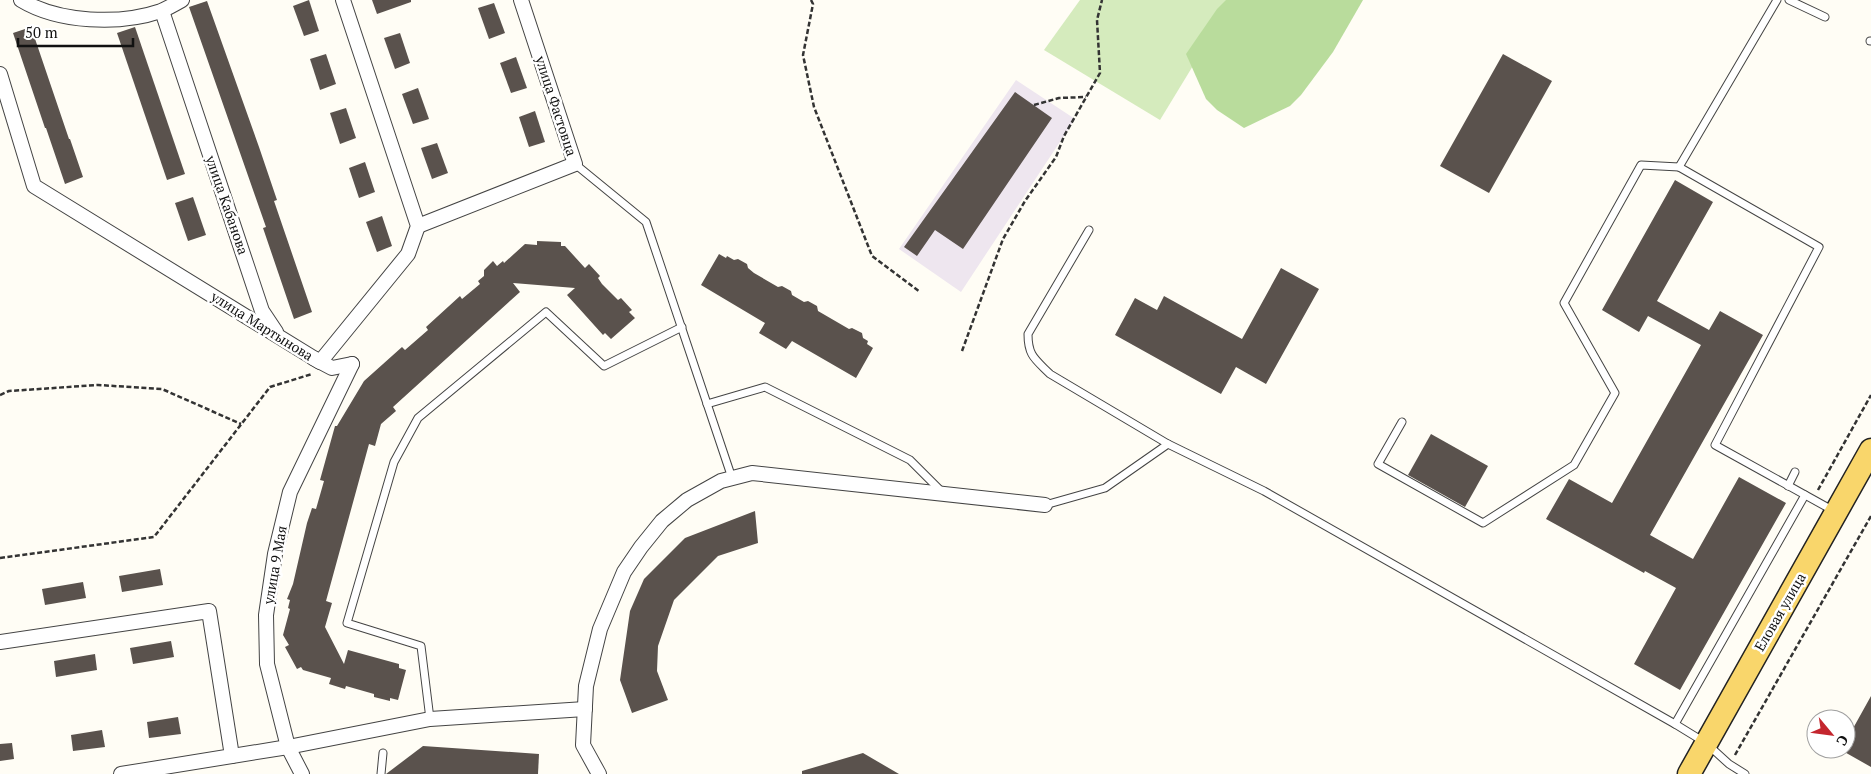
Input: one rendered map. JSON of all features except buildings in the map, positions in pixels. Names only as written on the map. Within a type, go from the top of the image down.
[{"type":"main road","name":"Еловая улица","points":[[1689,774],[1871,450]]},
{"type":"street","points":[[21,0],[57,14],[92,20],[127,19],[162,11],[182,0]]},
{"type":"street","points":[[343,0],[418,226]]},
{"type":"street","name":"улица Фастовца","points":[[418,226],[576,164],[521,0]]},
{"type":"street","name":"улица Кабанова","points":[[162,11],[262,310],[280,339],[326,365]]},
{"type":"street","name":"улица Мартынова","points":[[0,74],[34,186],[278,336]]},
{"type":"street","name":"улица Мартынова","points":[[326,365],[408,254],[418,226]]},
{"type":"street","name":"улица 9 Мая","points":[[302,774],[288,747],[267,664],[266,615],[275,554],[290,492],[352,364],[326,365]]},
{"type":"street","points":[[599,774],[583,745],[586,686],[600,629],[624,572],[662,521],[687,500],[721,481],[752,473],[1045,505]]},
{"type":"street","points":[[0,642],[209,611],[232,756]]},
{"type":"street","points":[[122,774],[288,747],[430,719],[584,709]]},
{"type":"lane","points":[[1678,167],[1777,0]]},
{"type":"lane","points":[[1789,0],[1824,17]]},
{"type":"lane","points":[[576,164],[646,222],[732,478]]},
{"type":"lane","points":[[1402,422],[1378,464],[1483,523],[1574,465],[1615,393],[1564,303],[1641,165],[1678,167],[1820,247],[1714,445],[1837,512]]},
{"type":"lane","points":[[1089,230],[1028,334],[1028,348],[1036,360],[1050,374],[1168,444],[1264,491],[1675,724],[1706,743],[1730,764],[1745,774]]},
{"type":"lane","points":[[430,719],[421,646],[347,623],[394,462],[418,418],[546,312],[604,366],[682,327]]},
{"type":"lane","points":[[707,404],[765,387],[910,460],[944,494]]},
{"type":"lane","points":[[1045,505],[1106,488],[1168,444]]},
{"type":"lane","points":[[1788,486],[1795,472]]},
{"type":"lane","points":[[1675,724],[1805,495]]},
{"type":"lane","points":[[381,774],[383,753]]},
{"type":"path","points":[[811,0],[813,4],[803,55],[818,116],[872,256],[920,292]]},
{"type":"path","points":[[962,351],[1003,239],[1056,157],[1064,136],[1100,72],[1097,20],[1102,0]]},
{"type":"path","points":[[1034,105],[1059,98],[1086,97]]},
{"type":"path","points":[[0,558],[154,537],[270,386],[326,365]]},
{"type":"path","points":[[0,395],[9,392],[98,385],[162,389],[241,424]]},
{"type":"path","points":[[1813,500],[1871,395]]},
{"type":"path","points":[[1730,764],[1871,516]]},
{"type":"shaded area","points":[[1016,80],[1075,119],[961,292],[899,249]]},
{"type":"green space","points":[[1080,0],[1233,0],[1160,120],[1044,50]]},
{"type":"green space","points":[[1226,0],[1363,0],[1333,52],[1301,95],[1290,106],[1244,128],[1217,110],[1206,99],[1186,54],[1217,9]]}]
